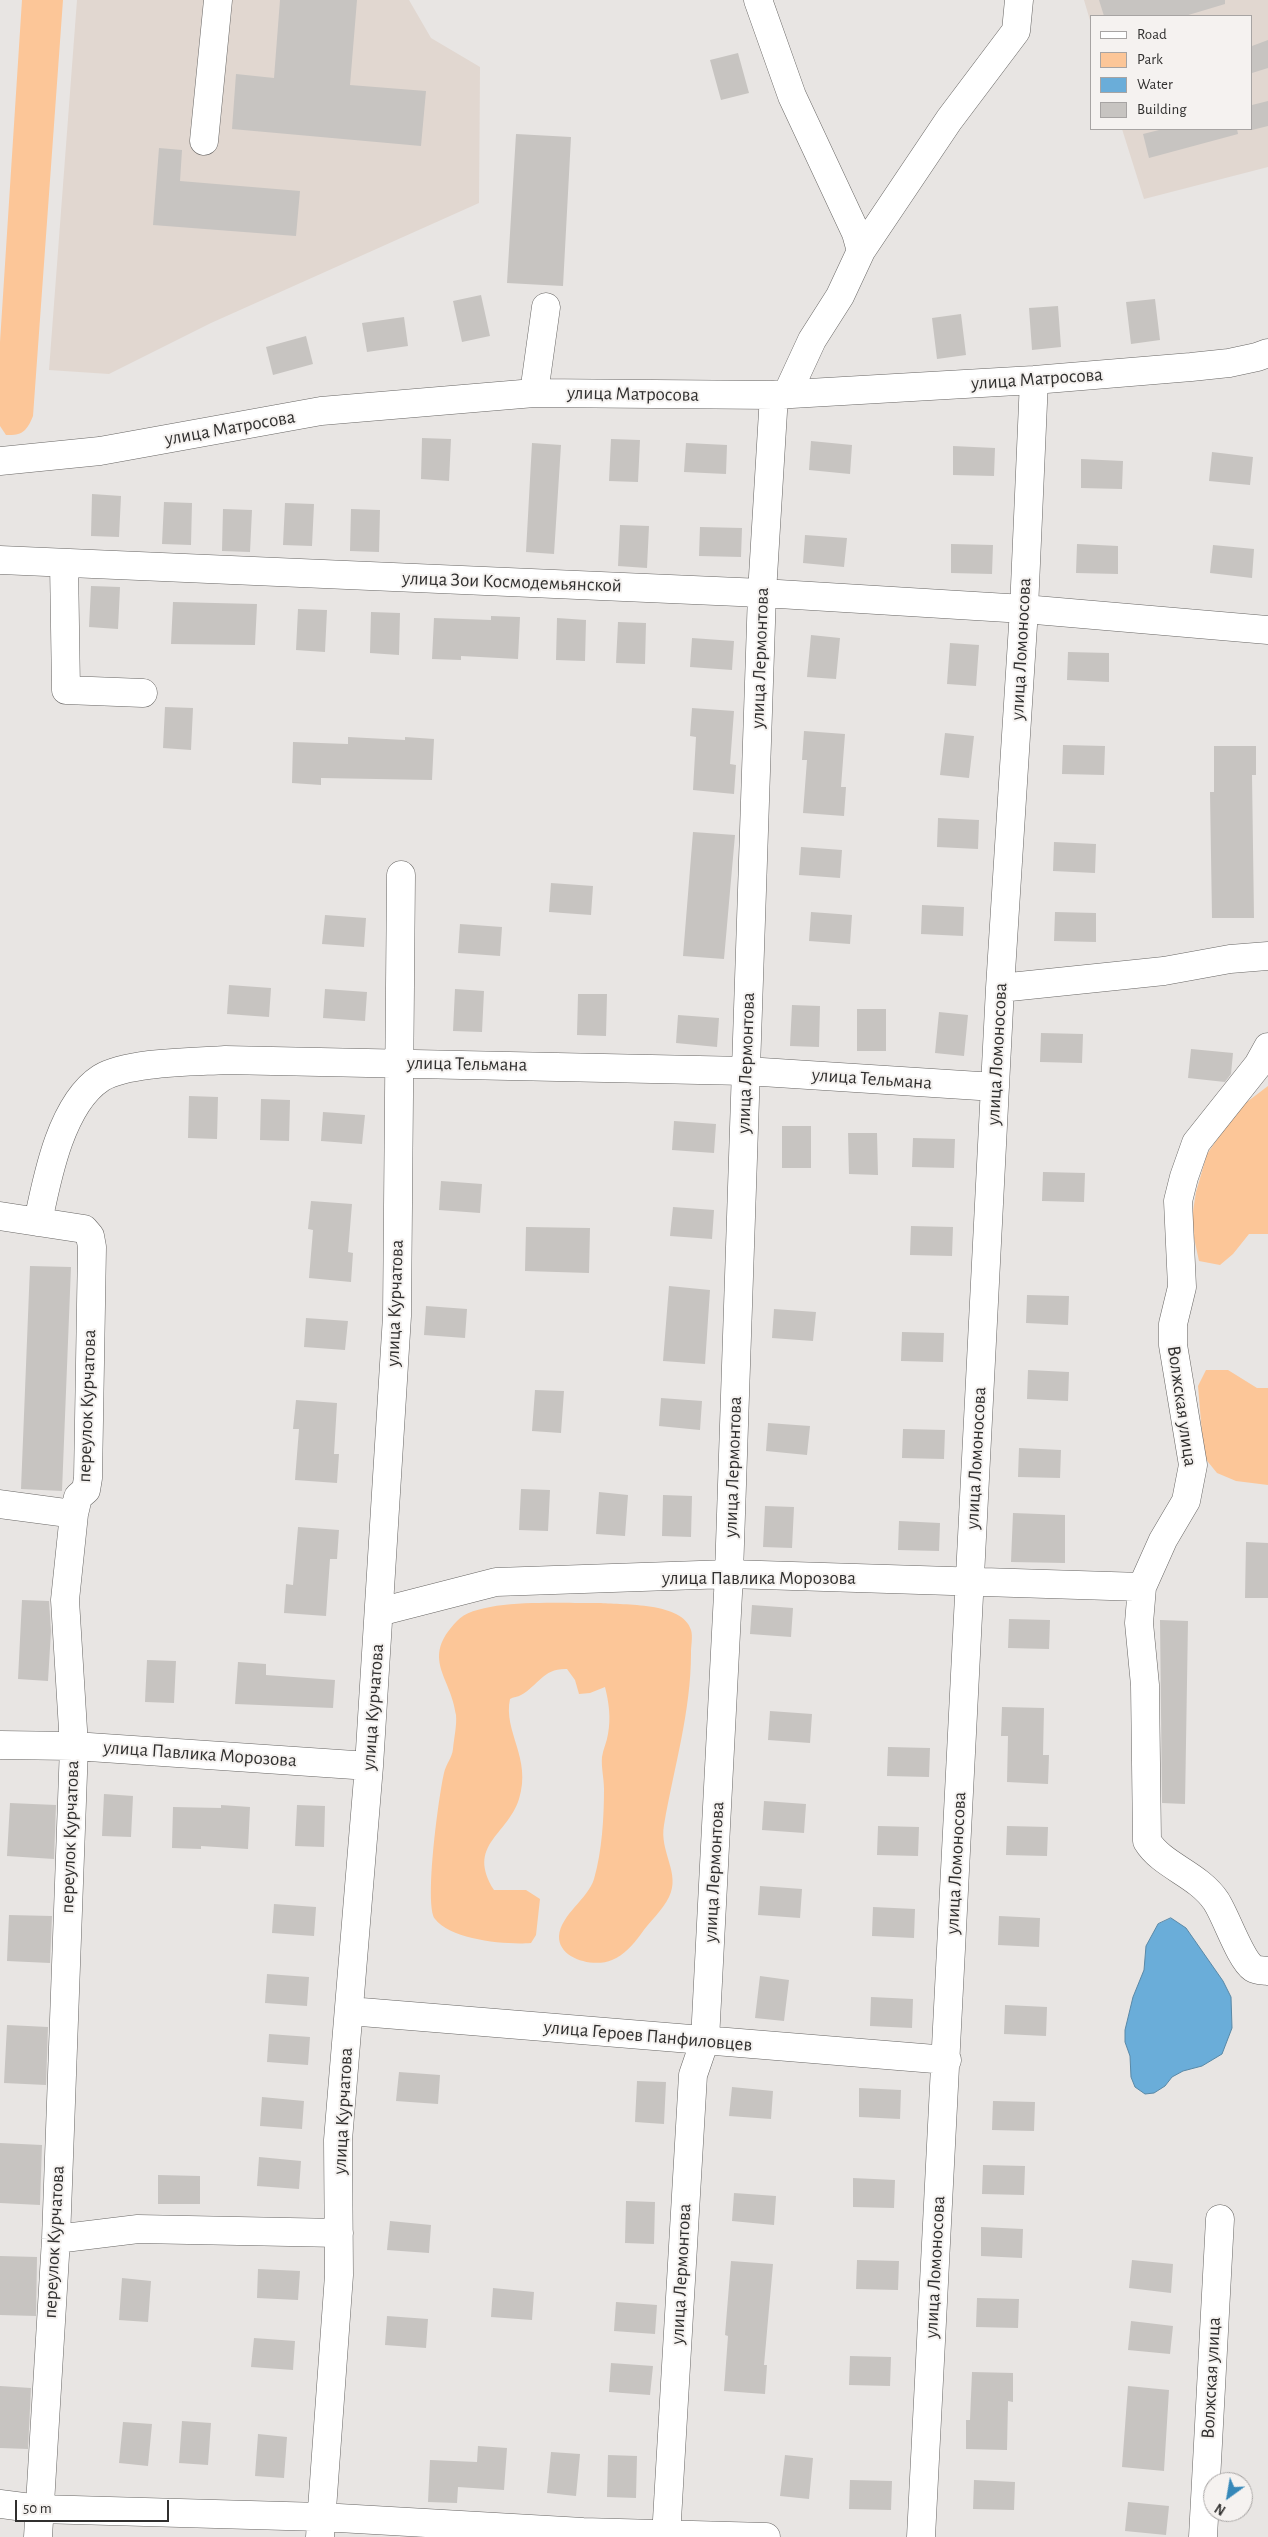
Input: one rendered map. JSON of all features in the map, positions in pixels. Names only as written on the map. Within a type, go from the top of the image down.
[{"type":"street","points":[[204,141],[218,0]]},
{"type":"street","points":[[758,0],[792,96],[856,233],[861,251]]},
{"type":"street","points":[[780,395],[840,296],[861,251],[949,120],[1016,30],[1019,0]]},
{"type":"street","points":[[534,392],[546,307]]},
{"type":"street","name":"улица Матросова","points":[[0,461],[100,451],[321,411],[534,392],[780,395],[1034,380],[1229,363],[1257,358],[1268,353]]},
{"type":"street","name":"улица Ломоносова","points":[[922,2537],[1000,988],[1024,609],[1034,380]]},
{"type":"street","name":"улица Лермонтова","points":[[666,2535],[693,2075],[705,2040],[729,1574],[762,593],[780,395]]},
{"type":"street","name":"улица Зои Космодемьянской","points":[[0,560],[762,593],[1024,609],[1268,630]]},
{"type":"street","points":[[64,563],[66,690],[143,693]]},
{"type":"street","name":"улица Курчатова","points":[[320,2527],[339,2275],[338,2140],[369,1766],[397,1316],[401,875]]},
{"type":"street","points":[[1000,988],[1164,971],[1230,959],[1268,956]]},
{"type":"street","name":"Волжская улица","points":[[1268,1047],[1258,1065],[1196,1143],[1178,1201],[1182,1287],[1174,1324],[1173,1344],[1194,1465],[1186,1501],[1163,1540],[1142,1587],[1139,1623],[1145,1685],[1147,1840],[1152,1849],[1203,1885],[1216,1901],[1245,1958],[1252,1967],[1259,1970],[1268,1970]]},
{"type":"street","name":"улица Тельмана","points":[[38,1222],[51,1167],[62,1132],[88,1088],[102,1077],[121,1070],[161,1064],[224,1060],[399,1062],[746,1071],[995,1087]]},
{"type":"street","name":"переулок Курчатова","points":[[0,1216],[84,1229],[90,1236],[92,1246],[88,1478],[86,1490],[78,1497],[74,1514],[65,1600],[74,1746],[56,2239],[38,2537]]},
{"type":"street","points":[[0,1504],[74,1514]]},
{"type":"street","name":"улица Павлика Морозова","points":[[379,1612],[496,1582],[729,1574],[970,1580],[1142,1587]]},
{"type":"street","name":"улица Павлика Морозова","points":[[0,1745],[74,1746],[369,1766]]},
{"type":"street","name":"улица Героев Панфиловцев","points":[[349,2011],[947,2060]]},
{"type":"street","name":"Волжская улица","points":[[1203,2537],[1220,2218]]},
{"type":"street","points":[[56,2239],[138,2230],[339,2233]]},
{"type":"street","points":[[0,2504],[39,2509],[320,2527],[766,2537]]},
{"type":"shaded area","points":[[77,0],[409,0],[431,38],[480,67],[479,203],[211,323],[109,374],[49,370]]},
{"type":"shaded area","points":[[1084,0],[1268,0],[1268,167],[1144,199],[1122,130],[1253,130],[1253,15],[1090,15],[1090,20]]},
{"type":"green space","points":[[22,0],[63,0],[33,416],[23,432],[16,435],[6,435],[0,426],[0,342]]},
{"type":"green space","points":[[1268,1086],[1268,1234],[1249,1234],[1233,1254],[1220,1265],[1199,1261],[1191,1224],[1196,1192],[1207,1154],[1239,1108]]},
{"type":"green space","points":[[1206,1370],[1228,1370],[1257,1388],[1268,1388],[1268,1485],[1236,1481],[1217,1473],[1204,1457],[1198,1386]]},
{"type":"green space","points":[[525,1603],[637,1605],[665,1610],[677,1614],[686,1621],[692,1632],[685,1718],[663,1835],[673,1879],[669,1897],[631,1946],[612,1960],[596,1963],[578,1960],[564,1951],[560,1944],[559,1936],[564,1921],[591,1886],[597,1869],[604,1811],[602,1757],[609,1728],[609,1716],[605,1687],[590,1693],[579,1694],[575,1680],[567,1669],[559,1669],[547,1674],[520,1696],[510,1699],[510,1723],[520,1758],[522,1784],[519,1799],[513,1812],[486,1851],[484,1862],[487,1875],[494,1890],[526,1890],[540,1899],[536,1935],[531,1943],[508,1943],[480,1940],[453,1932],[435,1919],[431,1893],[433,1848],[439,1803],[444,1773],[452,1752],[456,1723],[453,1701],[439,1657],[446,1634],[457,1621],[468,1613],[484,1608]]},
{"type":"water","points":[[1171,1918],[1186,1928],[1223,1981],[1231,1997],[1232,2028],[1222,2054],[1202,2066],[1183,2071],[1172,2077],[1165,2086],[1154,2093],[1145,2094],[1135,2087],[1131,2077],[1130,2056],[1125,2042],[1125,2030],[1133,1997],[1144,1970],[1146,1946],[1158,1924]]},
{"type":"building","points":[[280,0],[357,0],[350,85],[426,91],[421,146],[232,129],[236,74],[274,78]]},
{"type":"building","points":[[1099,0],[1225,0],[1225,4],[1188,15],[1104,15]]},
{"type":"building","points":[[1268,40],[1268,68],[1253,73],[1253,46]]},
{"type":"building","points":[[738,53],[749,93],[721,100],[710,60]]},
{"type":"building","points":[[1268,101],[1268,126],[1253,130],[1253,105]]},
{"type":"building","points":[[1159,130],[1237,130],[1238,134],[1149,158],[1143,134]]},
{"type":"building","points":[[516,134],[571,137],[563,286],[507,283]]},
{"type":"building","points":[[159,148],[182,150],[180,181],[300,191],[296,236],[153,225]]},
{"type":"building","points":[[481,295],[490,336],[462,342],[453,301]]},
{"type":"building","points":[[1155,299],[1160,340],[1131,344],[1126,302]]},
{"type":"building","points":[[1058,306],[1061,347],[1032,350],[1029,308]]},
{"type":"building","points":[[961,314],[966,355],[937,359],[932,318]]},
{"type":"building","points":[[404,317],[408,346],[367,352],[362,323]]},
{"type":"building","points":[[306,336],[313,364],[273,375],[266,347]]},
{"type":"building","points":[[422,438],[451,439],[449,481],[421,479]]},
{"type":"building","points":[[611,439],[640,440],[638,482],[609,481]]},
{"type":"building","points":[[811,441],[852,445],[850,474],[809,470]]},
{"type":"building","points":[[532,443],[561,445],[554,554],[526,552]]},
{"type":"building","points":[[686,443],[727,445],[726,474],[684,472]]},
{"type":"building","points":[[953,446],[995,448],[994,476],[953,475]]},
{"type":"building","points":[[1212,452],[1253,457],[1250,485],[1209,481]]},
{"type":"building","points":[[1081,459],[1123,461],[1122,489],[1081,488]]},
{"type":"building","points":[[92,494],[121,496],[119,537],[91,536]]},
{"type":"building","points":[[164,502],[192,503],[191,545],[162,544]]},
{"type":"building","points":[[285,503],[314,504],[312,546],[283,545]]},
{"type":"building","points":[[223,509],[252,510],[250,552],[222,551]]},
{"type":"building","points":[[351,509],[380,510],[379,552],[350,551]]},
{"type":"building","points":[[620,525],[649,526],[647,568],[618,566]]},
{"type":"building","points":[[700,527],[742,528],[741,557],[699,556]]},
{"type":"building","points":[[805,535],[847,538],[844,567],[803,563]]},
{"type":"building","points":[[951,544],[993,545],[992,574],[951,573]]},
{"type":"building","points":[[1077,544],[1118,546],[1118,574],[1076,573]]},
{"type":"building","points":[[1213,545],[1254,549],[1252,578],[1210,573]]},
{"type":"building","points":[[91,586],[120,587],[118,629],[89,627]]},
{"type":"building","points":[[173,602],[257,604],[255,645],[171,644]]},
{"type":"building","points":[[298,609],[327,610],[325,652],[296,650]]},
{"type":"building","points":[[371,612],[400,613],[399,655],[370,653]]},
{"type":"building","points":[[491,616],[520,617],[518,659],[461,656],[461,660],[432,659],[434,618],[491,620]]},
{"type":"building","points":[[557,618],[586,620],[585,661],[556,660]]},
{"type":"building","points":[[618,622],[646,623],[645,664],[616,663]]},
{"type":"building","points":[[811,635],[840,638],[836,679],[807,677]]},
{"type":"building","points":[[692,638],[734,641],[732,670],[690,667]]},
{"type":"building","points":[[950,643],[979,645],[976,686],[947,684]]},
{"type":"building","points":[[1068,652],[1109,653],[1109,682],[1067,680]]},
{"type":"building","points":[[165,707],[193,708],[191,750],[163,748]]},
{"type":"building","points":[[692,708],[734,711],[730,764],[736,765],[734,794],[693,790],[696,737],[690,736]]},
{"type":"building","points":[[804,731],[845,734],[841,787],[846,787],[844,816],[803,813],[807,760],[802,760]]},
{"type":"building","points":[[945,733],[974,736],[969,778],[940,775]]},
{"type":"building","points":[[348,737],[405,740],[405,737],[434,739],[432,780],[321,778],[321,785],[292,783],[293,742],[348,744]]},
{"type":"building","points":[[1063,745],[1105,746],[1104,775],[1062,774]]},
{"type":"building","points":[[1214,746],[1256,746],[1256,775],[1252,775],[1254,918],[1212,918],[1210,792],[1214,792]]},
{"type":"building","points":[[938,818],[979,820],[978,849],[937,847]]},
{"type":"building","points":[[693,832],[735,835],[724,959],[683,956]]},
{"type":"building","points":[[1054,842],[1096,844],[1095,873],[1053,871]]},
{"type":"building","points":[[801,847],[842,850],[840,878],[799,875]]},
{"type":"building","points":[[551,883],[593,886],[591,915],[549,912]]},
{"type":"building","points":[[922,905],[964,907],[963,936],[921,934]]},
{"type":"building","points":[[811,912],[852,915],[850,944],[809,941]]},
{"type":"building","points":[[1055,912],[1096,913],[1096,942],[1054,941]]},
{"type":"building","points":[[325,915],[366,918],[364,947],[322,944]]},
{"type":"building","points":[[460,924],[502,927],[500,956],[458,953]]},
{"type":"building","points":[[229,985],[271,988],[269,1017],[227,1014]]},
{"type":"building","points":[[325,989],[367,992],[365,1021],[323,1018]]},
{"type":"building","points":[[455,989],[484,991],[482,1032],[453,1031]]},
{"type":"building","points":[[578,994],[607,994],[606,1036],[577,1035]]},
{"type":"building","points":[[792,1005],[820,1006],[819,1047],[790,1046]]},
{"type":"building","points":[[857,1009],[886,1009],[886,1051],[857,1051]]},
{"type":"building","points":[[939,1012],[968,1015],[964,1056],[935,1053]]},
{"type":"building","points":[[678,1015],[719,1018],[717,1047],[676,1043]]},
{"type":"building","points":[[1041,1033],[1083,1034],[1082,1063],[1040,1062]]},
{"type":"building","points":[[1191,1049],[1233,1053],[1231,1074],[1225,1082],[1188,1078]]},
{"type":"building","points":[[189,1096],[218,1097],[217,1139],[188,1138]]},
{"type":"building","points":[[261,1099],[290,1100],[289,1141],[260,1140]]},
{"type":"building","points":[[323,1112],[365,1115],[362,1144],[321,1141]]},
{"type":"building","points":[[674,1121],[716,1124],[714,1153],[672,1150]]},
{"type":"building","points":[[782,1126],[811,1126],[811,1168],[782,1168]]},
{"type":"building","points":[[848,1133],[877,1133],[878,1175],[849,1174]]},
{"type":"building","points":[[913,1138],[955,1139],[954,1168],[912,1167]]},
{"type":"building","points":[[1043,1172],[1085,1173],[1084,1202],[1042,1201]]},
{"type":"building","points":[[441,1181],[482,1184],[480,1213],[439,1210]]},
{"type":"building","points":[[311,1201],[352,1204],[348,1252],[353,1253],[351,1282],[309,1278],[313,1230],[308,1229]]},
{"type":"building","points":[[673,1207],[714,1210],[712,1239],[670,1236]]},
{"type":"building","points":[[911,1226],[953,1227],[952,1256],[910,1255]]},
{"type":"building","points":[[526,1227],[590,1228],[589,1273],[525,1271]]},
{"type":"building","points":[[30,1266],[71,1267],[62,1491],[21,1489]]},
{"type":"building","points":[[669,1286],[710,1290],[705,1364],[663,1361]]},
{"type":"building","points":[[1027,1295],[1069,1296],[1068,1325],[1026,1323]]},
{"type":"building","points":[[426,1306],[467,1309],[465,1338],[424,1335]]},
{"type":"building","points":[[774,1309],[816,1312],[813,1341],[772,1338]]},
{"type":"building","points":[[306,1318],[348,1321],[345,1350],[304,1347]]},
{"type":"building","points":[[902,1332],[944,1333],[943,1362],[901,1361]]},
{"type":"building","points":[[1028,1370],[1069,1372],[1068,1401],[1027,1399]]},
{"type":"building","points":[[535,1390],[564,1391],[561,1433],[532,1431]]},
{"type":"building","points":[[661,1398],[702,1401],[700,1430],[659,1426]]},
{"type":"building","points":[[296,1400],[337,1403],[334,1454],[339,1454],[337,1483],[295,1480],[299,1429],[293,1429]]},
{"type":"building","points":[[768,1423],[810,1426],[807,1455],[766,1451]]},
{"type":"building","points":[[903,1429],[945,1430],[944,1459],[902,1458]]},
{"type":"building","points":[[1019,1448],[1061,1450],[1060,1478],[1018,1477]]},
{"type":"building","points":[[521,1489],[550,1490],[548,1531],[519,1530]]},
{"type":"building","points":[[599,1492],[628,1495],[625,1536],[596,1534]]},
{"type":"building","points":[[663,1495],[692,1496],[691,1537],[662,1536]]},
{"type":"building","points":[[765,1506],[794,1507],[792,1548],[763,1547]]},
{"type":"building","points":[[1013,1513],[1065,1515],[1065,1563],[1011,1562]]},
{"type":"building","points":[[899,1521],[940,1523],[939,1551],[898,1550]]},
{"type":"building","points":[[298,1527],[339,1530],[337,1559],[330,1559],[326,1616],[284,1613],[286,1584],[293,1585]]},
{"type":"building","points":[[1246,1542],[1268,1543],[1268,1598],[1245,1598]]},
{"type":"building","points":[[22,1600],[49,1601],[51,1631],[48,1681],[18,1679]]},
{"type":"building","points":[[752,1605],[793,1608],[791,1637],[750,1634]]},
{"type":"building","points":[[1009,1619],[1050,1620],[1049,1649],[1008,1648]]},
{"type":"building","points":[[1160,1620],[1188,1621],[1185,1804],[1162,1803]]},
{"type":"building","points":[[147,1660],[176,1661],[174,1703],[145,1702]]},
{"type":"building","points":[[238,1662],[266,1664],[266,1675],[335,1680],[333,1708],[235,1704]]},
{"type":"building","points":[[1002,1707],[1044,1708],[1043,1755],[1049,1755],[1048,1784],[1007,1782],[1008,1736],[1001,1736]]},
{"type":"building","points":[[770,1711],[812,1714],[810,1743],[768,1740]]},
{"type":"building","points":[[888,1747],[930,1748],[929,1777],[887,1776]]},
{"type":"building","points":[[104,1794],[133,1796],[131,1837],[102,1836]]},
{"type":"building","points":[[764,1801],[806,1804],[804,1833],[762,1830]]},
{"type":"building","points":[[10,1803],[56,1805],[54,1859],[7,1856]]},
{"type":"building","points":[[221,1805],[250,1807],[248,1849],[201,1846],[201,1849],[172,1848],[173,1807],[221,1808]]},
{"type":"building","points":[[297,1805],[325,1806],[324,1847],[295,1846]]},
{"type":"building","points":[[878,1826],[919,1827],[918,1856],[877,1855]]},
{"type":"building","points":[[1007,1826],[1048,1827],[1047,1856],[1006,1855]]},
{"type":"building","points":[[760,1886],[802,1889],[800,1918],[758,1915]]},
{"type":"building","points":[[274,1904],[316,1907],[314,1936],[272,1933]]},
{"type":"building","points":[[873,1907],[915,1909],[914,1938],[872,1936]]},
{"type":"building","points":[[9,1915],[52,1916],[50,1963],[7,1961]]},
{"type":"building","points":[[999,1916],[1040,1918],[1039,1947],[998,1945]]},
{"type":"building","points":[[267,1974],[309,1977],[307,2006],[265,2003]]},
{"type":"building","points":[[760,1976],[789,1980],[784,2021],[755,2018]]},
{"type":"building","points":[[871,1997],[913,1999],[912,2028],[870,2026]]},
{"type":"building","points":[[1005,2005],[1047,2007],[1046,2036],[1004,2034]]},
{"type":"building","points":[[7,2025],[48,2027],[46,2085],[4,2083]]},
{"type":"building","points":[[269,2034],[310,2037],[308,2065],[267,2062]]},
{"type":"building","points":[[399,2072],[440,2075],[438,2104],[396,2101]]},
{"type":"building","points":[[637,2081],[666,2082],[664,2124],[635,2122]]},
{"type":"building","points":[[732,2087],[773,2091],[771,2119],[729,2116]]},
{"type":"building","points":[[859,2088],[901,2090],[900,2119],[859,2117]]},
{"type":"building","points":[[262,2097],[304,2101],[302,2129],[260,2126]]},
{"type":"building","points":[[993,2101],[1035,2102],[1034,2131],[992,2130]]},
{"type":"building","points":[[0,2143],[42,2145],[40,2205],[0,2203]]},
{"type":"building","points":[[259,2157],[301,2161],[299,2189],[257,2186]]},
{"type":"building","points":[[983,2165],[1025,2166],[1024,2195],[982,2194]]},
{"type":"building","points":[[158,2175],[200,2176],[200,2204],[158,2204]]},
{"type":"building","points":[[853,2178],[895,2180],[894,2208],[853,2207]]},
{"type":"building","points":[[734,2193],[776,2196],[774,2225],[732,2221]]},
{"type":"building","points":[[626,2201],[655,2202],[654,2244],[625,2243]]},
{"type":"building","points":[[390,2221],[431,2225],[429,2253],[387,2250]]},
{"type":"building","points":[[981,2227],[1023,2229],[1022,2258],[981,2256]]},
{"type":"building","points":[[0,2256],[37,2257],[36,2316],[0,2315]]},
{"type":"building","points":[[857,2260],[899,2261],[898,2290],[856,2289]]},
{"type":"building","points":[[1132,2260],[1173,2264],[1171,2293],[1129,2288]]},
{"type":"building","points":[[731,2261],[773,2264],[764,2365],[767,2365],[765,2394],[724,2391],[728,2336],[725,2335]]},
{"type":"building","points":[[258,2269],[300,2271],[298,2300],[257,2298]]},
{"type":"building","points":[[122,2278],[151,2281],[148,2322],[119,2320]]},
{"type":"building","points":[[493,2288],[534,2292],[532,2320],[491,2317]]},
{"type":"building","points":[[977,2298],[1019,2299],[1018,2328],[976,2327]]},
{"type":"building","points":[[616,2302],[657,2305],[655,2334],[614,2331]]},
{"type":"building","points":[[387,2316],[428,2319],[426,2348],[385,2345]]},
{"type":"building","points":[[1131,2321],[1173,2326],[1170,2354],[1128,2350]]},
{"type":"building","points":[[254,2338],[295,2341],[293,2370],[251,2367]]},
{"type":"building","points":[[850,2356],[891,2357],[890,2386],[849,2385]]},
{"type":"building","points":[[611,2363],[653,2366],[650,2395],[609,2392]]},
{"type":"building","points":[[972,2372],[1013,2373],[1013,2402],[1008,2401],[1007,2450],[966,2449],[966,2420],[970,2420]]},
{"type":"building","points":[[0,2386],[31,2388],[28,2449],[0,2448]]},
{"type":"building","points":[[1128,2386],[1169,2390],[1164,2471],[1122,2467]]},
{"type":"building","points":[[182,2421],[211,2423],[208,2465],[179,2463]]},
{"type":"building","points":[[123,2422],[152,2424],[148,2466],[119,2463]]},
{"type":"building","points":[[258,2434],[287,2437],[284,2478],[255,2476]]},
{"type":"building","points":[[478,2446],[507,2448],[504,2490],[458,2487],[457,2503],[428,2502],[430,2460],[477,2462]]},
{"type":"building","points":[[551,2452],[580,2454],[576,2496],[547,2493]]},
{"type":"building","points":[[608,2455],[637,2456],[636,2498],[607,2497]]},
{"type":"building","points":[[785,2455],[813,2458],[809,2499],[780,2496]]},
{"type":"building","points":[[850,2480],[892,2481],[891,2510],[849,2509]]},
{"type":"building","points":[[974,2480],[1015,2482],[1014,2510],[973,2509]]},
{"type":"building","points":[[1128,2502],[1169,2506],[1166,2535],[1125,2531]]}]
